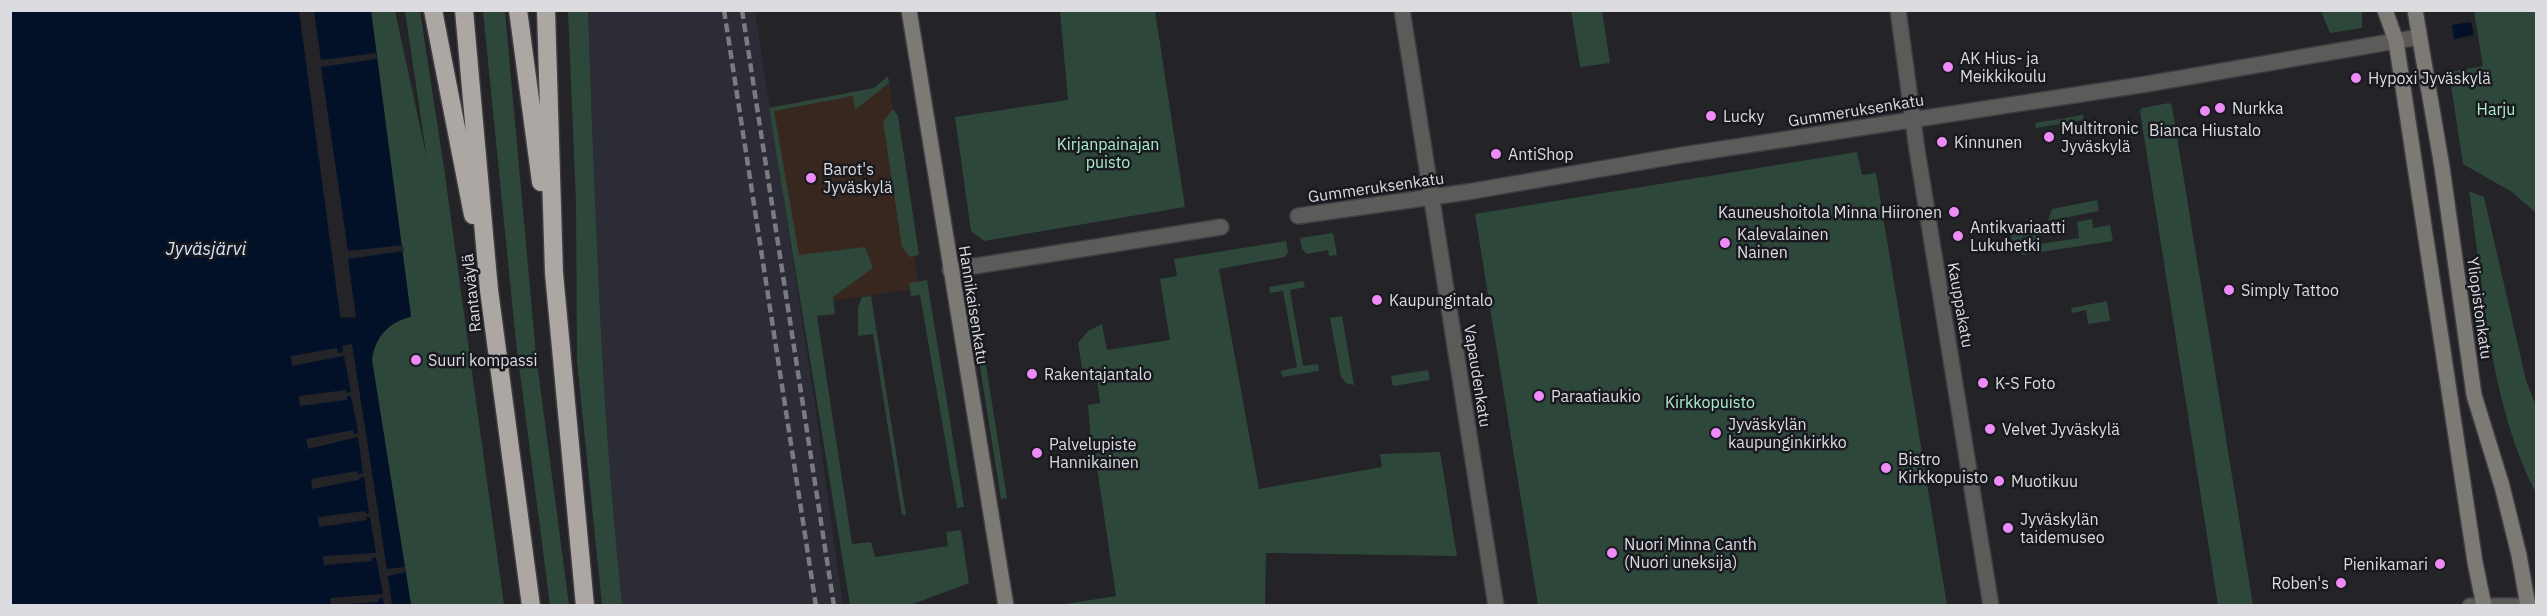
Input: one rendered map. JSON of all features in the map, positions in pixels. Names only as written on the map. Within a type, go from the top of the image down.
[{"type":"highway","points":[[433,10],[489,290]]},
{"type":"highway","name":"Rantaväylä","points":[[464,10],[489,290],[531,606]]},
{"type":"highway","points":[[518,10],[554,273],[585,606]]},
{"type":"highway","points":[[546,10],[554,273]]},
{"type":"main road","name":"Hannikaisenkatu","points":[[909,10],[1006,606]]},
{"type":"main road","points":[[2385,10],[2396,41],[2479,605]]},
{"type":"main road","name":"Yliopistonkatu","points":[[2415,10],[2442,167],[2474,395],[2502,486],[2530,605]]},
{"type":"street","name":"Vapaudenkatu","points":[[1402,10],[1496,606]]},
{"type":"street","name":"Kauppakatu","points":[[1898,10],[1913,121],[1991,606]]},
{"type":"street","name":"Gummeruksenkatu","points":[[1298,216],[1431,198],[1682,155],[1913,121],[2419,37]]},
{"type":"street","points":[[950,270],[1221,228]]},
{"type":"street","points":[[2479,605],[2530,605]]},
{"type":"shaded area","points":[[588,11],[755,11],[843,605],[622,605],[613,527],[596,247]]},
{"type":"shaded area","points":[[888,76],[919,288],[806,305],[773,107],[874,88]]},
{"type":"green space","points":[[371,11],[395,11],[427,159],[405,11],[420,11],[504,605],[411,605],[372,360],[376,344],[384,332],[396,322],[411,316]]},
{"type":"green space","points":[[483,11],[505,11],[536,355],[569,605],[550,605],[516,342]]},
{"type":"green space","points":[[568,11],[588,11],[604,383],[622,605],[602,605],[577,361],[576,201]]},
{"type":"green space","name":"Kirjanpainajan puisto","points":[[1060,11],[1155,11],[1185,207],[984,241],[971,231],[955,117],[1068,100]]},
{"type":"green space","points":[[1571,11],[1602,11],[1610,63],[1580,67]]},
{"type":"green space","points":[[2321,11],[2362,11],[2362,28],[2330,33]]},
{"type":"green space","name":"Harju","points":[[2474,11],[2536,11],[2536,213],[2512,192],[2463,164],[2449,72],[2483,66]]},
{"type":"green space","points":[[888,76],[889,83],[855,110],[853,96],[774,111],[799,255],[865,247],[873,268],[833,297],[835,314],[817,316],[852,544],[871,542],[875,557],[948,546],[946,532],[961,530],[969,583],[910,605],[850,605],[769,108],[874,88]]},
{"type":"green space","points":[[2169,103],[2172,106],[2253,605],[2218,605],[2140,111],[2142,108]]},
{"type":"green space","points":[[893,109],[898,116],[919,255],[910,257],[902,247],[883,121]]},
{"type":"green space","points":[[2083,115],[2084,120],[2036,128],[2035,123]]},
{"type":"green space","name":"Kirkkopuisto","points":[[1857,152],[1862,175],[1876,173],[1947,605],[1538,605],[1475,214]]},
{"type":"green space","points":[[2469,191],[2484,197],[2526,380],[2536,406],[2536,493],[2520,458],[2498,384],[2484,307]]},
{"type":"green space","points":[[2097,200],[2099,211],[2048,221],[2052,209]]},
{"type":"green space","points":[[2092,219],[2093,228],[2110,225],[2113,241],[2022,255],[2020,243],[2012,244],[2011,232],[2049,226],[2051,234],[2038,236],[2039,244],[2079,238],[2077,222]]},
{"type":"green space","points":[[1333,233],[1337,255],[1329,256],[1328,250],[1307,254],[1302,249],[1300,238]]},
{"type":"green space","points":[[1286,241],[1288,252],[1285,257],[1219,269],[1259,489],[1382,467],[1380,454],[1440,452],[1457,556],[1266,553],[1265,605],[1059,605],[1116,596],[1095,454],[1100,453],[1091,442],[1088,405],[1100,403],[1097,379],[1084,380],[1078,343],[1088,331],[1102,324],[1107,350],[1170,340],[1160,279],[1177,276],[1174,259]]},
{"type":"green space","points":[[927,280],[964,507],[957,508],[920,295],[911,296],[909,283]]},
{"type":"green space","points":[[1303,281],[1305,287],[1290,290],[1303,366],[1318,364],[1319,371],[1282,377],[1281,371],[1297,367],[1283,291],[1270,293],[1269,287]]},
{"type":"green space","points":[[871,296],[906,515],[902,515],[873,334],[858,336],[858,307],[862,297]]},
{"type":"green space","points":[[2107,301],[2110,321],[2088,324],[2086,310],[2072,313],[2071,308]]},
{"type":"green space","points":[[1342,316],[1354,385],[1346,383],[1341,377],[1330,318]]},
{"type":"green space","points":[[979,321],[1007,498],[1001,499],[973,323]]},
{"type":"green space","points":[[1428,370],[1430,380],[1393,386],[1391,376]]},
{"type":"water","name":"Jyväsjärvi","points":[[10,11],[371,11],[411,317],[403,319],[384,332],[376,344],[372,360],[411,605],[11,605]]},
{"type":"water","points":[[2471,22],[2474,35],[2454,39],[2452,25]]},
{"type":"pier","points":[[299,11],[314,11],[321,60],[376,53],[377,59],[321,67],[348,251],[403,245],[404,251],[348,259],[356,317],[341,318],[340,315]]},
{"type":"pier","points":[[352,344],[387,569],[405,567],[406,572],[388,576],[392,605],[384,605],[383,598],[378,599],[378,602],[331,605],[330,598],[383,594],[376,557],[372,558],[372,561],[324,565],[323,556],[376,553],[370,517],[366,517],[367,520],[319,527],[318,517],[365,511],[366,514],[369,513],[364,477],[312,489],[311,479],[357,471],[358,474],[363,473],[358,437],[308,449],[306,439],[353,430],[354,434],[358,433],[351,396],[347,396],[347,400],[300,406],[299,396],[346,390],[346,393],[351,392],[344,356],[292,366],[291,356],[337,348],[338,353],[343,352],[342,346]]},
{"type":"railway","points":[[724,10],[816,606]]},
{"type":"railway","points":[[742,10],[834,606]]},
{"type":"place","name":"AK Hius- ja Meikkikoulu","points":[[1948,67]]},
{"type":"place","name":"Hypoxi Jyväskylä","points":[[2356,78]]},
{"type":"place","name":"Nurkka","points":[[2220,108]]},
{"type":"place","name":"Bianca Hiustalo","points":[[2205,111]]},
{"type":"place","name":"Lucky","points":[[1711,116]]},
{"type":"place","name":"Multitronic Jyväskylä","points":[[2049,137]]},
{"type":"place","name":"Kinnunen","points":[[1942,142]]},
{"type":"place","name":"AntiShop","points":[[1496,154]]},
{"type":"place","name":"Barot's Jyväskylä","points":[[811,178]]},
{"type":"place","name":"Kauneushoitola Minna Hiironen","points":[[1954,212]]},
{"type":"place","name":"Antikvariaatti Lukuhetki","points":[[1958,236]]},
{"type":"place","name":"Kalevalainen Nainen","points":[[1725,243]]},
{"type":"place","name":"Simply Tattoo","points":[[2229,290]]},
{"type":"place","name":"Kaupungintalo","points":[[1377,300]]},
{"type":"place","name":"Suuri kompassi","points":[[416,360]]},
{"type":"place","name":"Rakentajantalo","points":[[1032,374]]},
{"type":"place","name":"K-S Foto","points":[[1983,383]]},
{"type":"place","name":"Paraatiaukio","points":[[1539,396]]},
{"type":"place","name":"Velvet Jyväskylä","points":[[1990,429]]},
{"type":"place","name":"Jyväskylän kaupunginkirkko","points":[[1716,433]]},
{"type":"place","name":"Palvelupiste Hannikainen","points":[[1037,453]]},
{"type":"place","name":"Bistro Kirkkopuisto","points":[[1886,468]]},
{"type":"place","name":"Muotikuu","points":[[1999,481]]},
{"type":"place","name":"Jyväskylän taidemuseo","points":[[2008,528]]},
{"type":"place","name":"Nuori Minna Canth (Nuori uneksija)","points":[[1612,553]]},
{"type":"place","name":"Pienikamari","points":[[2440,564]]},
{"type":"place","name":"Roben's","points":[[2341,583]]}]
